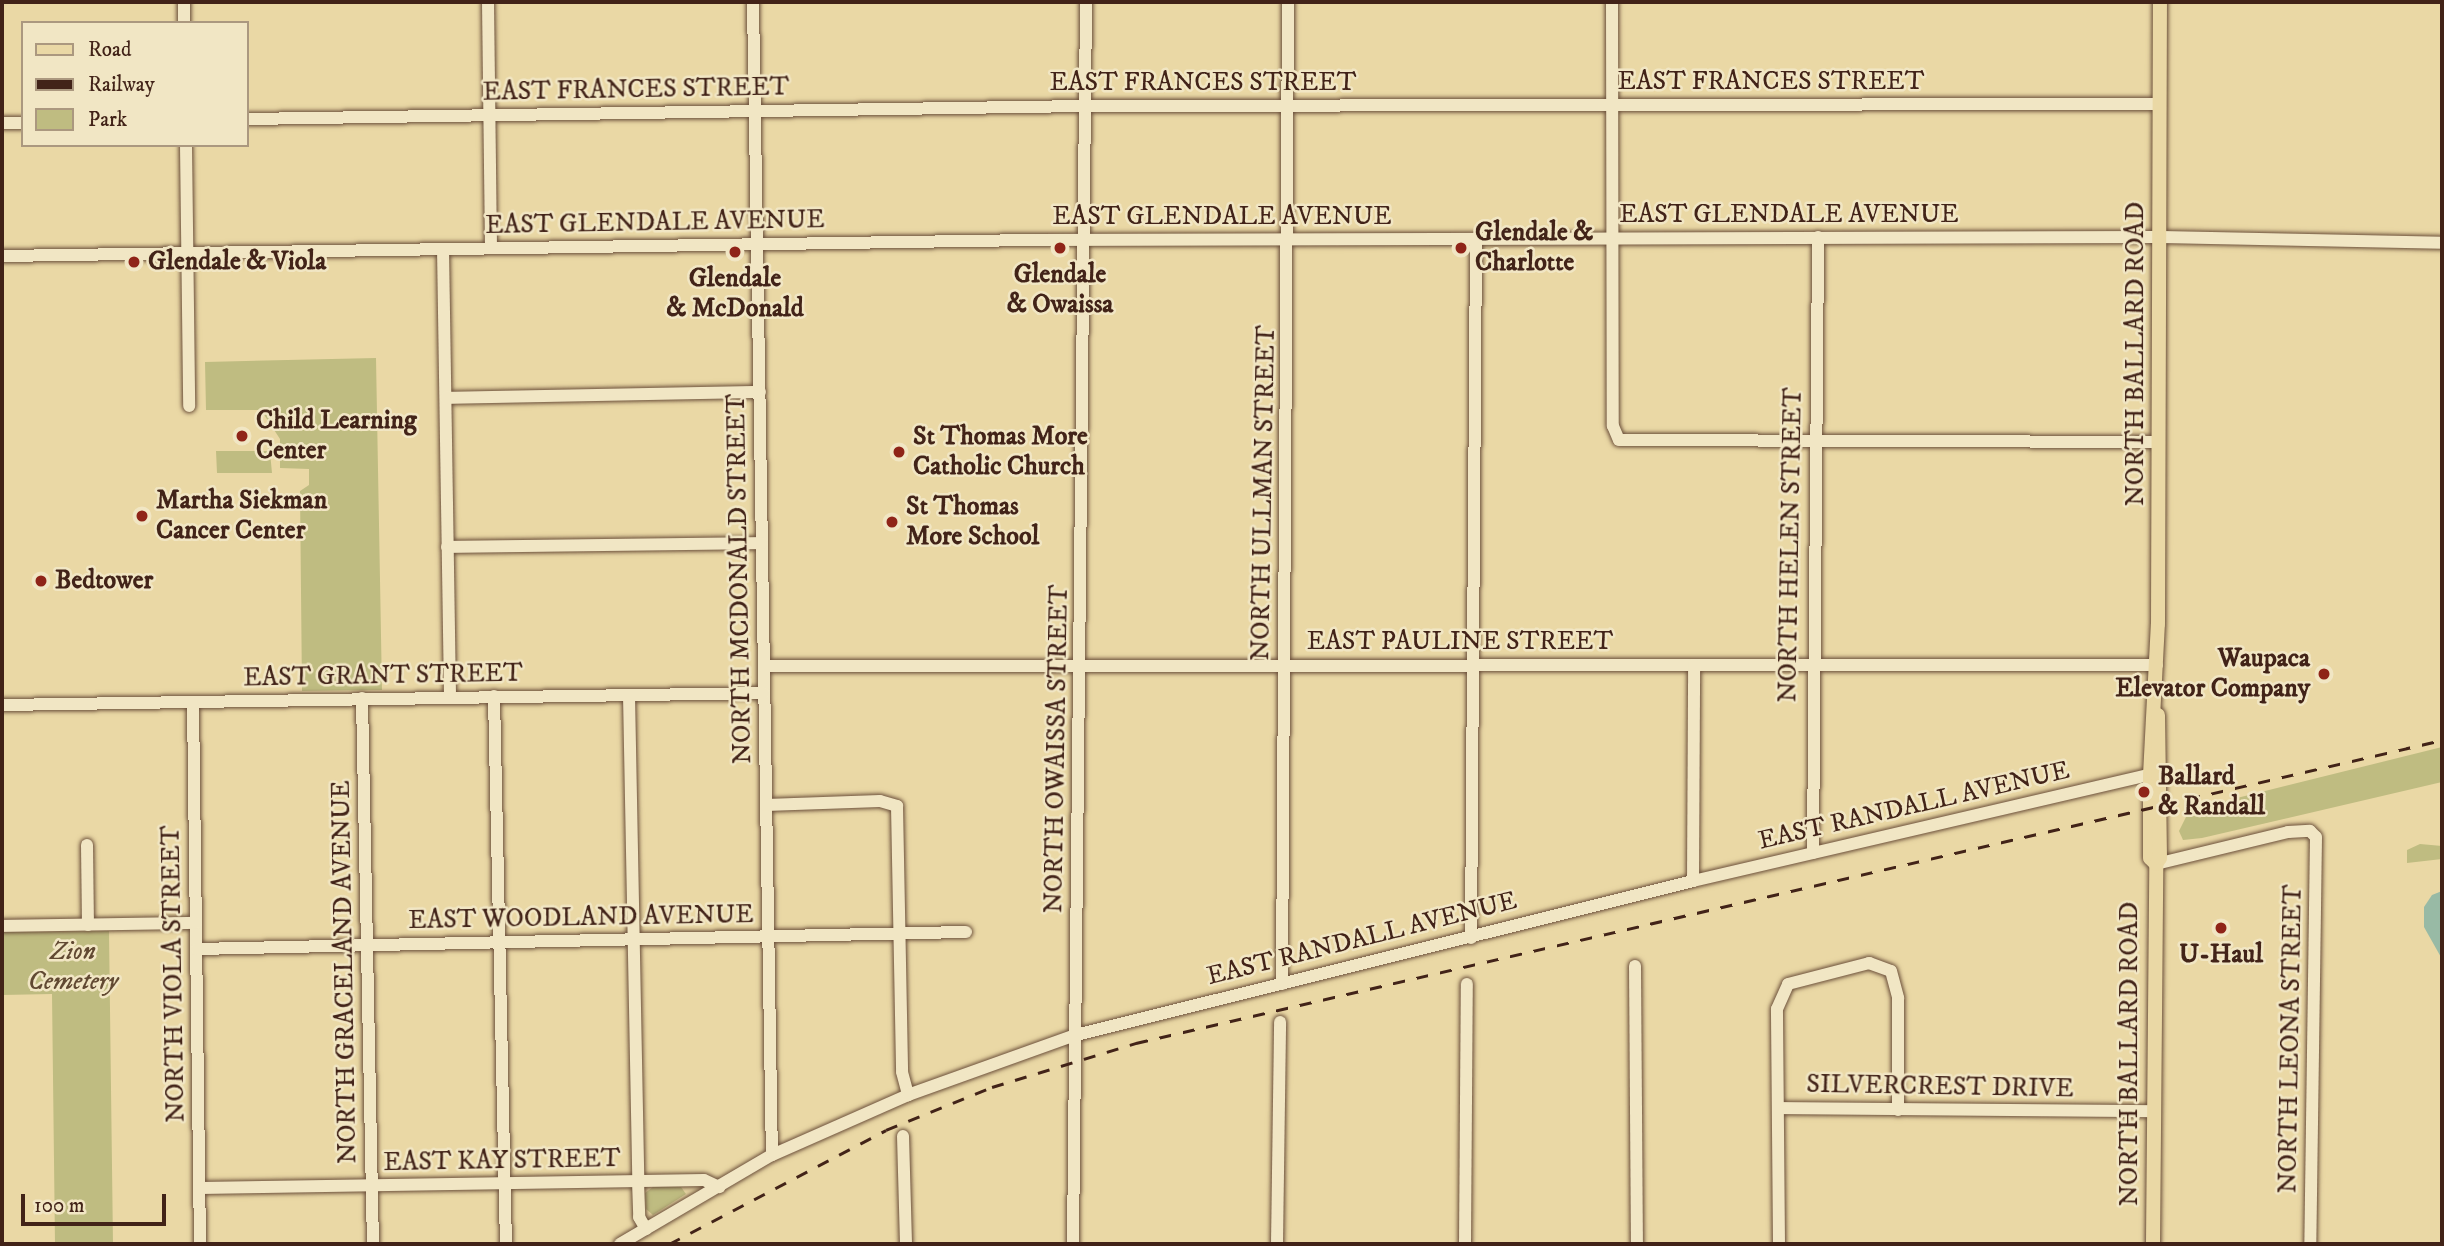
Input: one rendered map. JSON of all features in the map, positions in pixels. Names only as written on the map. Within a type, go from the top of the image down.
[{"type":"main road","name":"NORTH BALLARD ROAD","points":[[2155,864],[2150,858],[2150,775],[2157,706],[2162,237],[2160,2]]},
{"type":"main road","name":"NORTH BALLARD ROAD","points":[[2153,1244],[2155,864],[2160,858],[2161,736],[2157,706]]},
{"type":"street","points":[[184,2],[184,21]]},
{"type":"street","points":[[488,2],[491,248]]},
{"type":"street","name":"NORTH MCDONALD STREET","points":[[753,2],[772,1155]]},
{"type":"street","name":"NORTH OWAISSA STREET","points":[[1073,1244],[1086,2]]},
{"type":"street","name":"NORTH ULLMAN STREET","points":[[1282,984],[1290,239],[1288,2]]},
{"type":"street","points":[[1612,2],[1613,426],[1619,440],[2160,442]]},
{"type":"street","name":"EAST FRANCES STREET","points":[[248,119],[1086,106],[2160,104]]},
{"type":"street","points":[[2,123],[21,123]]},
{"type":"street","points":[[186,147],[189,406]]},
{"type":"street","name":"NORTH HELEN STREET","points":[[1813,853],[1818,237]]},
{"type":"street","name":"EAST GLENDALE AVENUE","points":[[2,256],[1290,239],[2162,237],[2442,243]]},
{"type":"street","points":[[1471,939],[1476,239]]},
{"type":"street","points":[[443,249],[450,696]]},
{"type":"street","points":[[446,398],[760,392]]},
{"type":"street","points":[[447,547],[762,543]]},
{"type":"street","points":[[1693,881],[1694,665]]},
{"type":"street","name":"EAST PAULINE STREET","points":[[764,666],[2157,665]]},
{"type":"street","name":"EAST GRANT STREET","points":[[2,705],[764,693]]},
{"type":"street","points":[[629,695],[639,1217],[646,1229]]},
{"type":"street","points":[[495,696],[506,1244]]},
{"type":"street","name":"NORTH GRACELAND AVENUE","points":[[362,698],[373,1244]]},
{"type":"street","name":"NORTH VIOLA STREET","points":[[193,703],[201,1244]]},
{"type":"street","name":"EAST RANDALL AVENUE","points":[[620,1244],[772,1155],[908,1095],[1076,1035],[1471,939],[1693,881],[2150,775]]},
{"type":"street","points":[[766,804],[895,803],[899,820],[902,1072],[908,1095]]},
{"type":"street","name":"NORTH LEONA STREET","points":[[2155,864],[2288,832],[2314,834],[2310,1244]]},
{"type":"street","points":[[87,845],[88,925]]},
{"type":"street","points":[[2,926],[196,923]]},
{"type":"street","name":"EAST WOODLAND AVENUE","points":[[197,949],[966,933]]},
{"type":"street","points":[[1778,1108],[1782,990],[1810,975],[1875,963],[1891,971],[1896,983],[1898,1110]]},
{"type":"street","points":[[1635,965],[1637,1244]]},
{"type":"street","points":[[1465,1244],[1467,984]]},
{"type":"street","points":[[1278,1244],[1280,1022]]},
{"type":"street","name":"SILVERCREST DRIVE","points":[[1779,1244],[1778,1108],[2154,1111]]},
{"type":"street","points":[[903,1136],[906,1244]]},
{"type":"street","name":"EAST KAY STREET","points":[[200,1188],[704,1180],[719,1187]]},
{"type":"green space","points":[[376,358],[382,690],[302,691],[300,491],[309,485],[309,469],[280,468],[280,439],[261,410],[206,410],[205,362]]},
{"type":"green space","points":[[269,442],[272,473],[217,473],[216,451],[268,451]]},
{"type":"green space","points":[[2442,747],[2442,782],[2202,838],[2183,840],[2179,831],[2186,817],[2205,806]]},
{"type":"green space","points":[[2420,844],[2442,846],[2442,859],[2407,863],[2407,850]]},
{"type":"green space","name":"Zion Cemetery","points":[[109,931],[113,1244],[55,1244],[52,994],[2,995],[2,932]]},
{"type":"green space","points":[[653,1187],[681,1187],[686,1194],[653,1215],[646,1209],[645,1193]]},
{"type":"shaded area","points":[[2442,891],[2442,959],[2424,927],[2424,907],[2432,895]]},
{"type":"railway","points":[[669,1244],[886,1130],[992,1087],[1136,1043],[2442,740]]},
{"type":"place","name":"Glendale & Owaissa","points":[[1060,248]]},
{"type":"place","name":"Glendale & Charlotte","points":[[1461,248]]},
{"type":"place","name":"Glendale & McDonald","points":[[735,252]]},
{"type":"place","name":"Glendale & Viola","points":[[134,262]]},
{"type":"place","name":"Child Learning Center","points":[[242,436]]},
{"type":"place","name":"St Thomas More Catholic Church","points":[[899,452]]},
{"type":"place","name":"Martha Siekman Cancer Center","points":[[142,516]]},
{"type":"place","name":"St Thomas More School","points":[[892,522]]},
{"type":"place","name":"Bedtower","points":[[41,581]]},
{"type":"place","name":"Waupaca Elevator Company","points":[[2324,674]]},
{"type":"place","name":"Ballard & Randall","points":[[2144,792]]},
{"type":"place","name":"U-Haul","points":[[2221,928]]}]
